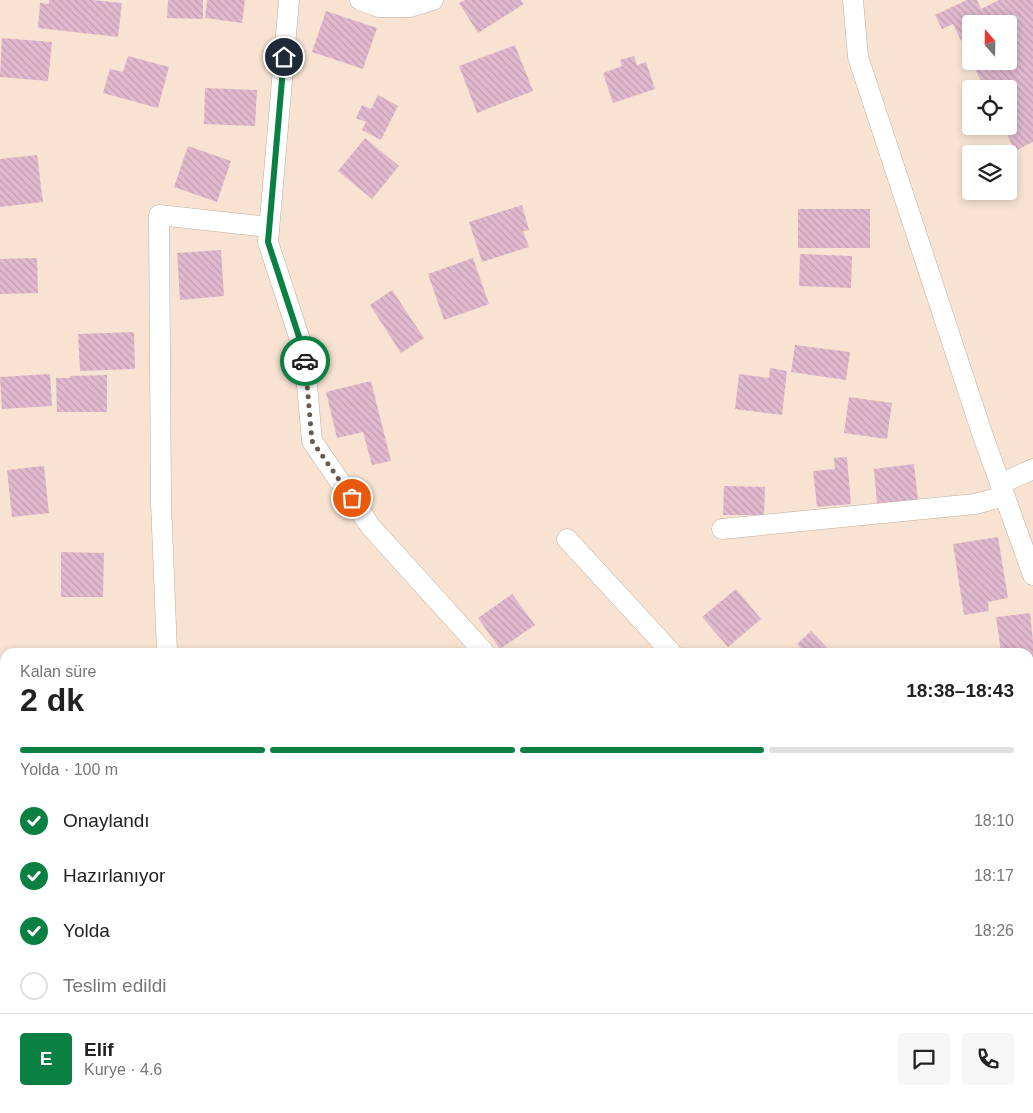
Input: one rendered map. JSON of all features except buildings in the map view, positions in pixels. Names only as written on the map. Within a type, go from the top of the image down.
[{"type":"street","points":[[289,0],[268,242],[304,352],[312,441],[371,527],[480,648]]},
{"type":"street","points":[[360,0],[379,7],[410,7],[433,0]]},
{"type":"street","points":[[852,0],[858,57],[1002,490],[1033,575]]},
{"type":"street","points":[[166,648],[161,502],[159,215],[269,227]]},
{"type":"street","points":[[722,529],[975,504],[1002,490],[1033,469]]},
{"type":"street","points":[[568,539],[667,648]]},
{"type":"way so far","points":[[305,361],[312,441],[352,498]]},
{"type":"route","points":[[284,57],[268,242],[304,352],[305,361]]}]
